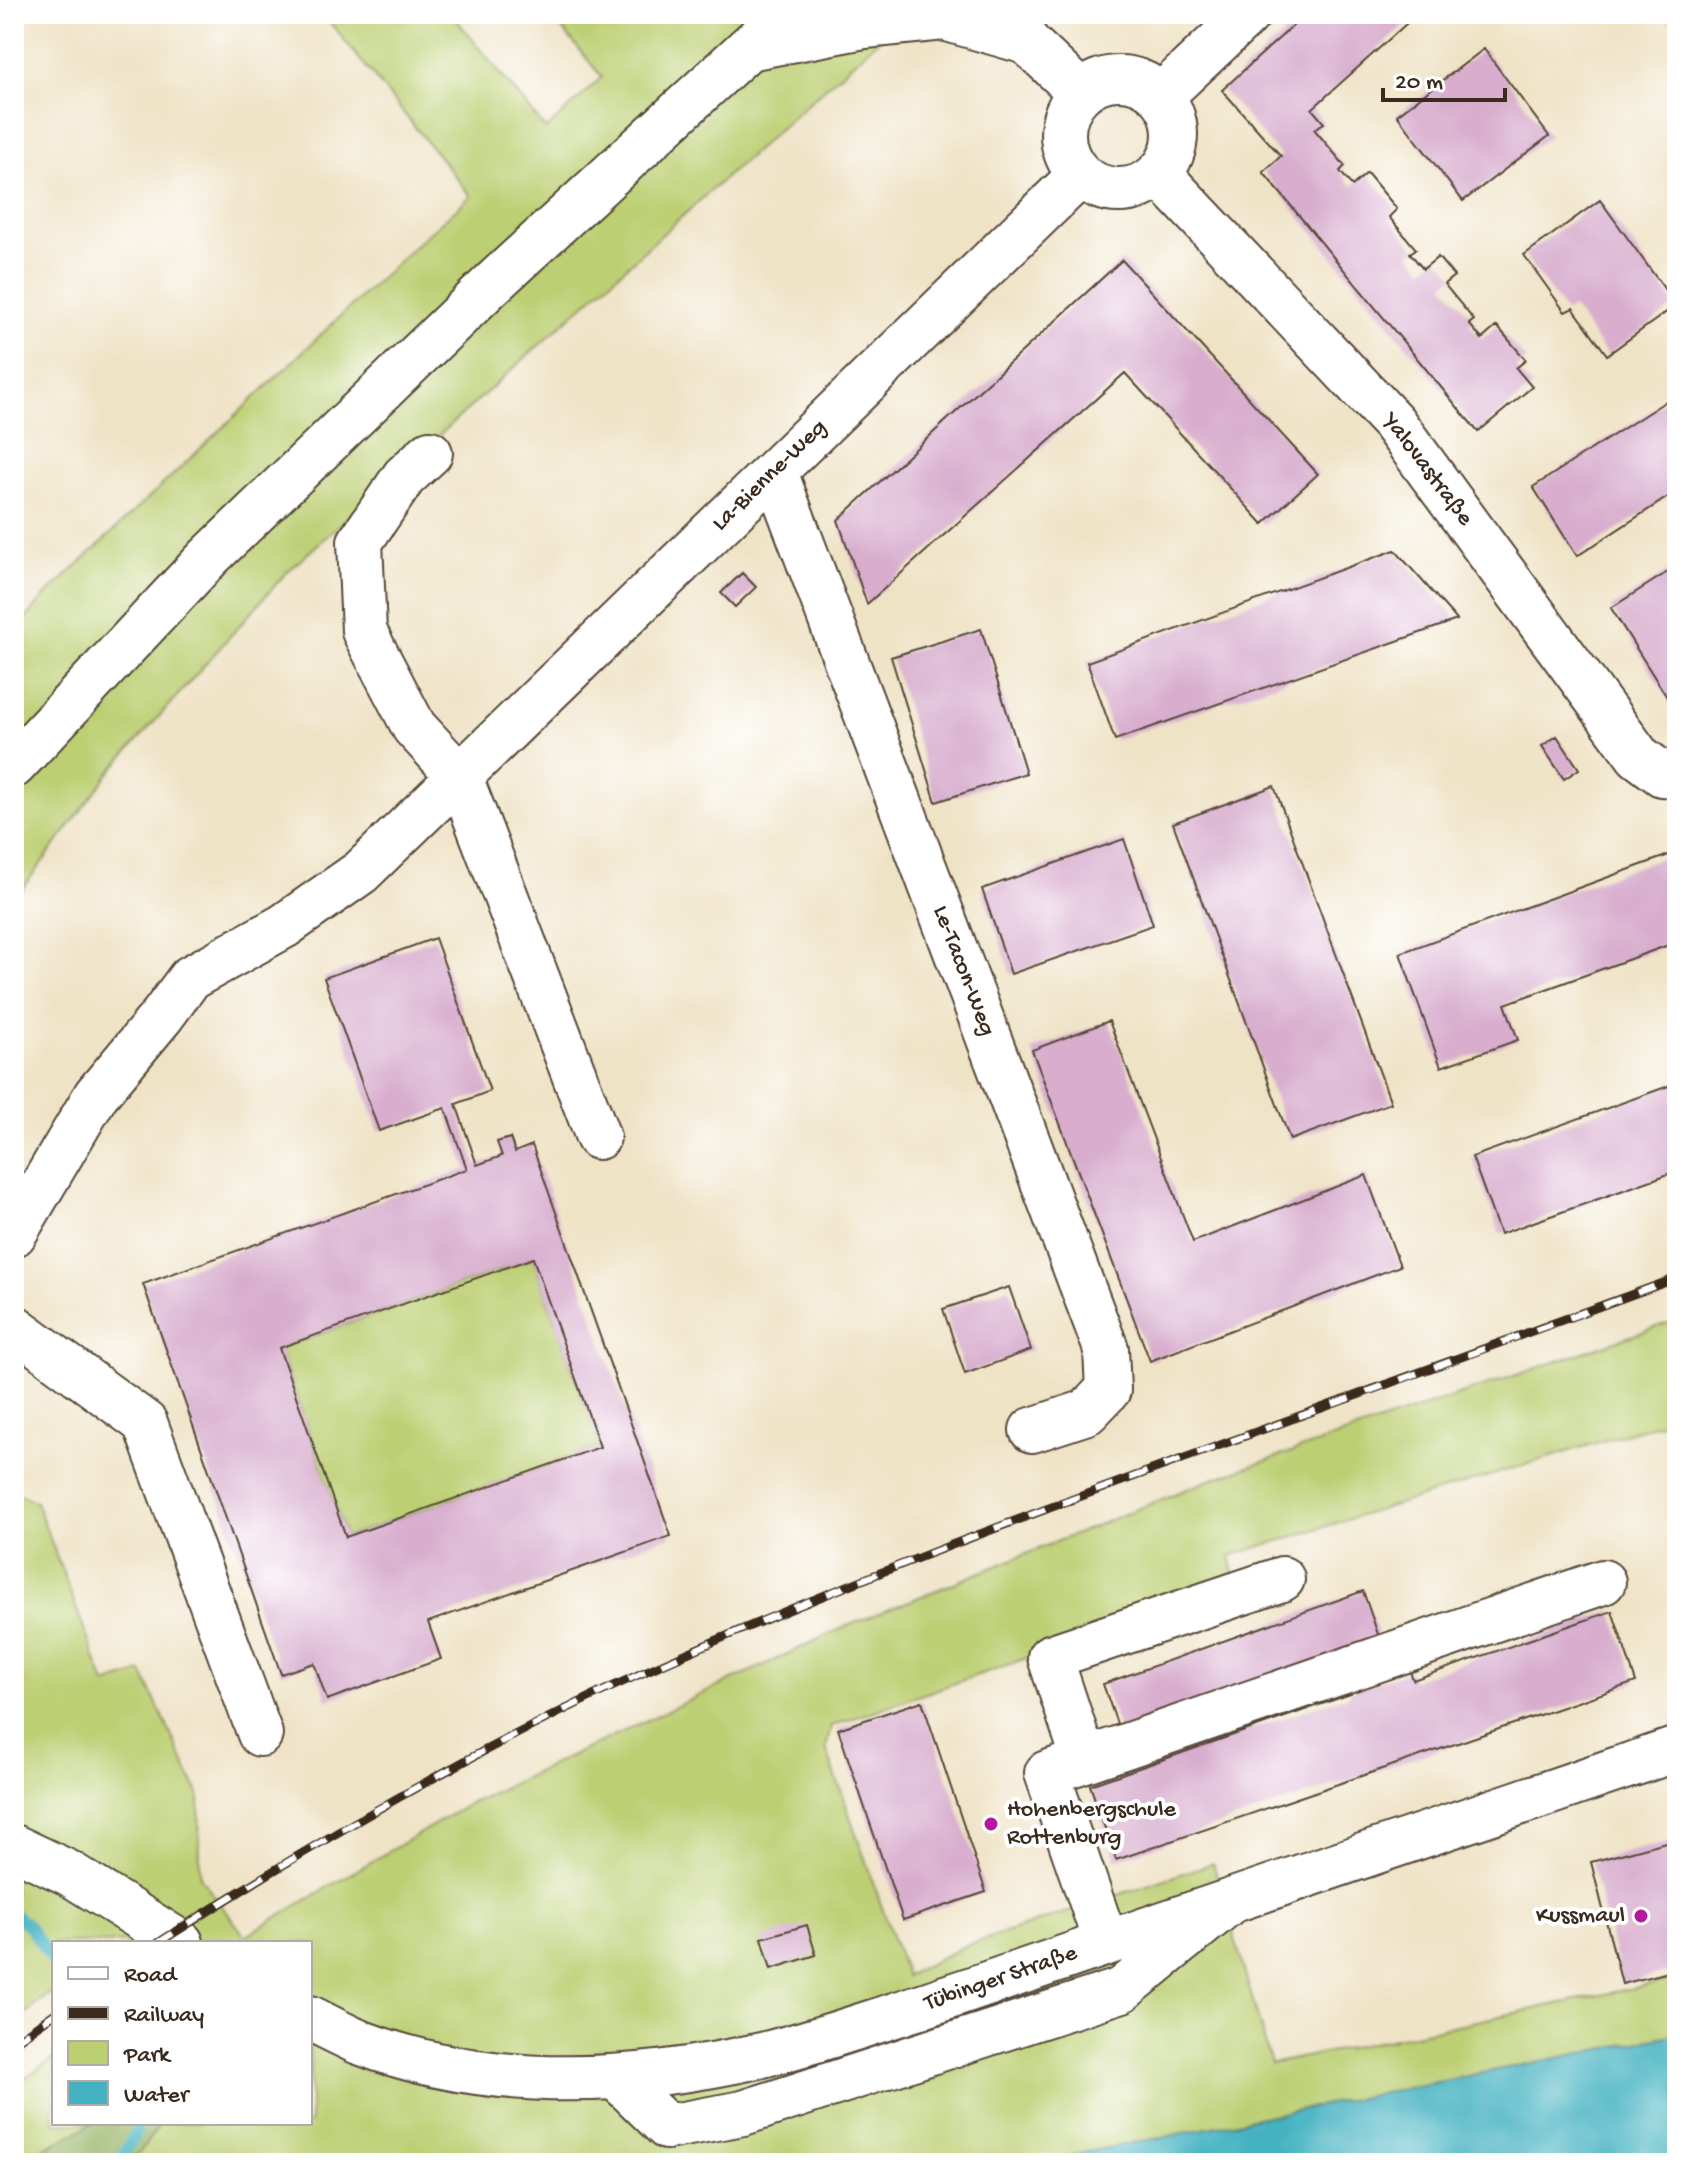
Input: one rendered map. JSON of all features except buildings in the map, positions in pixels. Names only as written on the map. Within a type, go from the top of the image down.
[{"type":"main road","points":[[14,765],[209,557],[492,284],[785,14]]},
{"type":"main road","points":[[1161,96],[1248,14]]},
{"type":"main road","points":[[748,48],[865,26],[942,16],[1020,28],[1081,93]]},
{"type":"main road","points":[[1126,78],[1149,85],[1161,96],[1169,108],[1176,139],[1167,164],[1159,174],[1144,184],[1119,190],[1095,185],[1080,175],[1065,148],[1063,132],[1072,103],[1081,93],[1102,80],[1126,78]]},
{"type":"main road","name":"Yalovastraße","points":[[1159,174],[1393,422],[1638,756],[1662,774],[1677,775]]},
{"type":"main road","name":"La-Bienne-Weg","points":[[14,1234],[96,1095],[190,978],[284,926],[361,872],[1080,175]]},
{"type":"main road","points":[[430,453],[404,477],[360,542],[364,631],[414,727],[460,777],[598,1137]]},
{"type":"main road","name":"Le-Tacon-Weg","points":[[775,472],[1106,1349],[1108,1390],[1087,1412],[1032,1430]]},
{"type":"main road","points":[[14,1327],[145,1423],[260,1734]]},
{"type":"main road","points":[[1084,1760],[1050,1657],[1282,1579]]},
{"type":"main road","points":[[1106,1943],[1047,1773],[1603,1582]]},
{"type":"main road","name":"Tübinger Straße","points":[[312,2019],[359,2042],[434,2064],[516,2078],[617,2078],[712,2065],[820,2039],[1677,1749]]},
{"type":"main road","points":[[14,1847],[69,1873],[178,1941]]},
{"type":"main road","points":[[617,2078],[667,2127],[743,2113],[1122,1990],[1232,1900]]},
{"type":"green space","points":[[323,14],[452,14],[546,130],[602,77],[550,14],[907,14],[286,573],[110,772],[14,900],[14,632],[45,596],[471,196]]},
{"type":"green space","points":[[533,1258],[600,1447],[346,1537],[279,1348]]},
{"type":"green space","points":[[1677,1320],[1677,1418],[1230,1556],[1237,1585],[831,1726],[826,1748],[906,1976],[960,1948],[1213,1863],[1271,2064],[1677,1979],[1677,2034],[1033,2163],[131,2163],[160,2125],[312,2125],[312,1941],[52,1941],[52,1992],[14,2023],[14,1491],[36,1502],[105,1684],[142,1672],[199,1795],[200,1877],[245,1936],[471,1803],[845,1627],[1207,1481]]},
{"type":"green space","points":[[52,2059],[52,2125],[90,2125],[14,2163],[14,2085]]},
{"type":"green space","points":[[90,2125],[160,2125],[131,2163],[17,2163]]},
{"type":"water","points":[[1677,2034],[1677,2163],[1033,2163]]},
{"type":"waterway","points":[[14,1914],[27,1924],[52,1959]]},
{"type":"waterway","points":[[118,2163],[137,2131],[136,2125]]},
{"type":"railway","points":[[161,1941],[269,1873],[440,1774],[557,1713],[693,1650],[1007,1524],[1677,1278]]},
{"type":"railway","points":[[14,2042],[52,2015]]},
{"type":"place","name":"Hohenbergschule Rottenburg","points":[[991,1824]]},
{"type":"place","name":"Kussmaul","points":[[1641,1916]]}]
